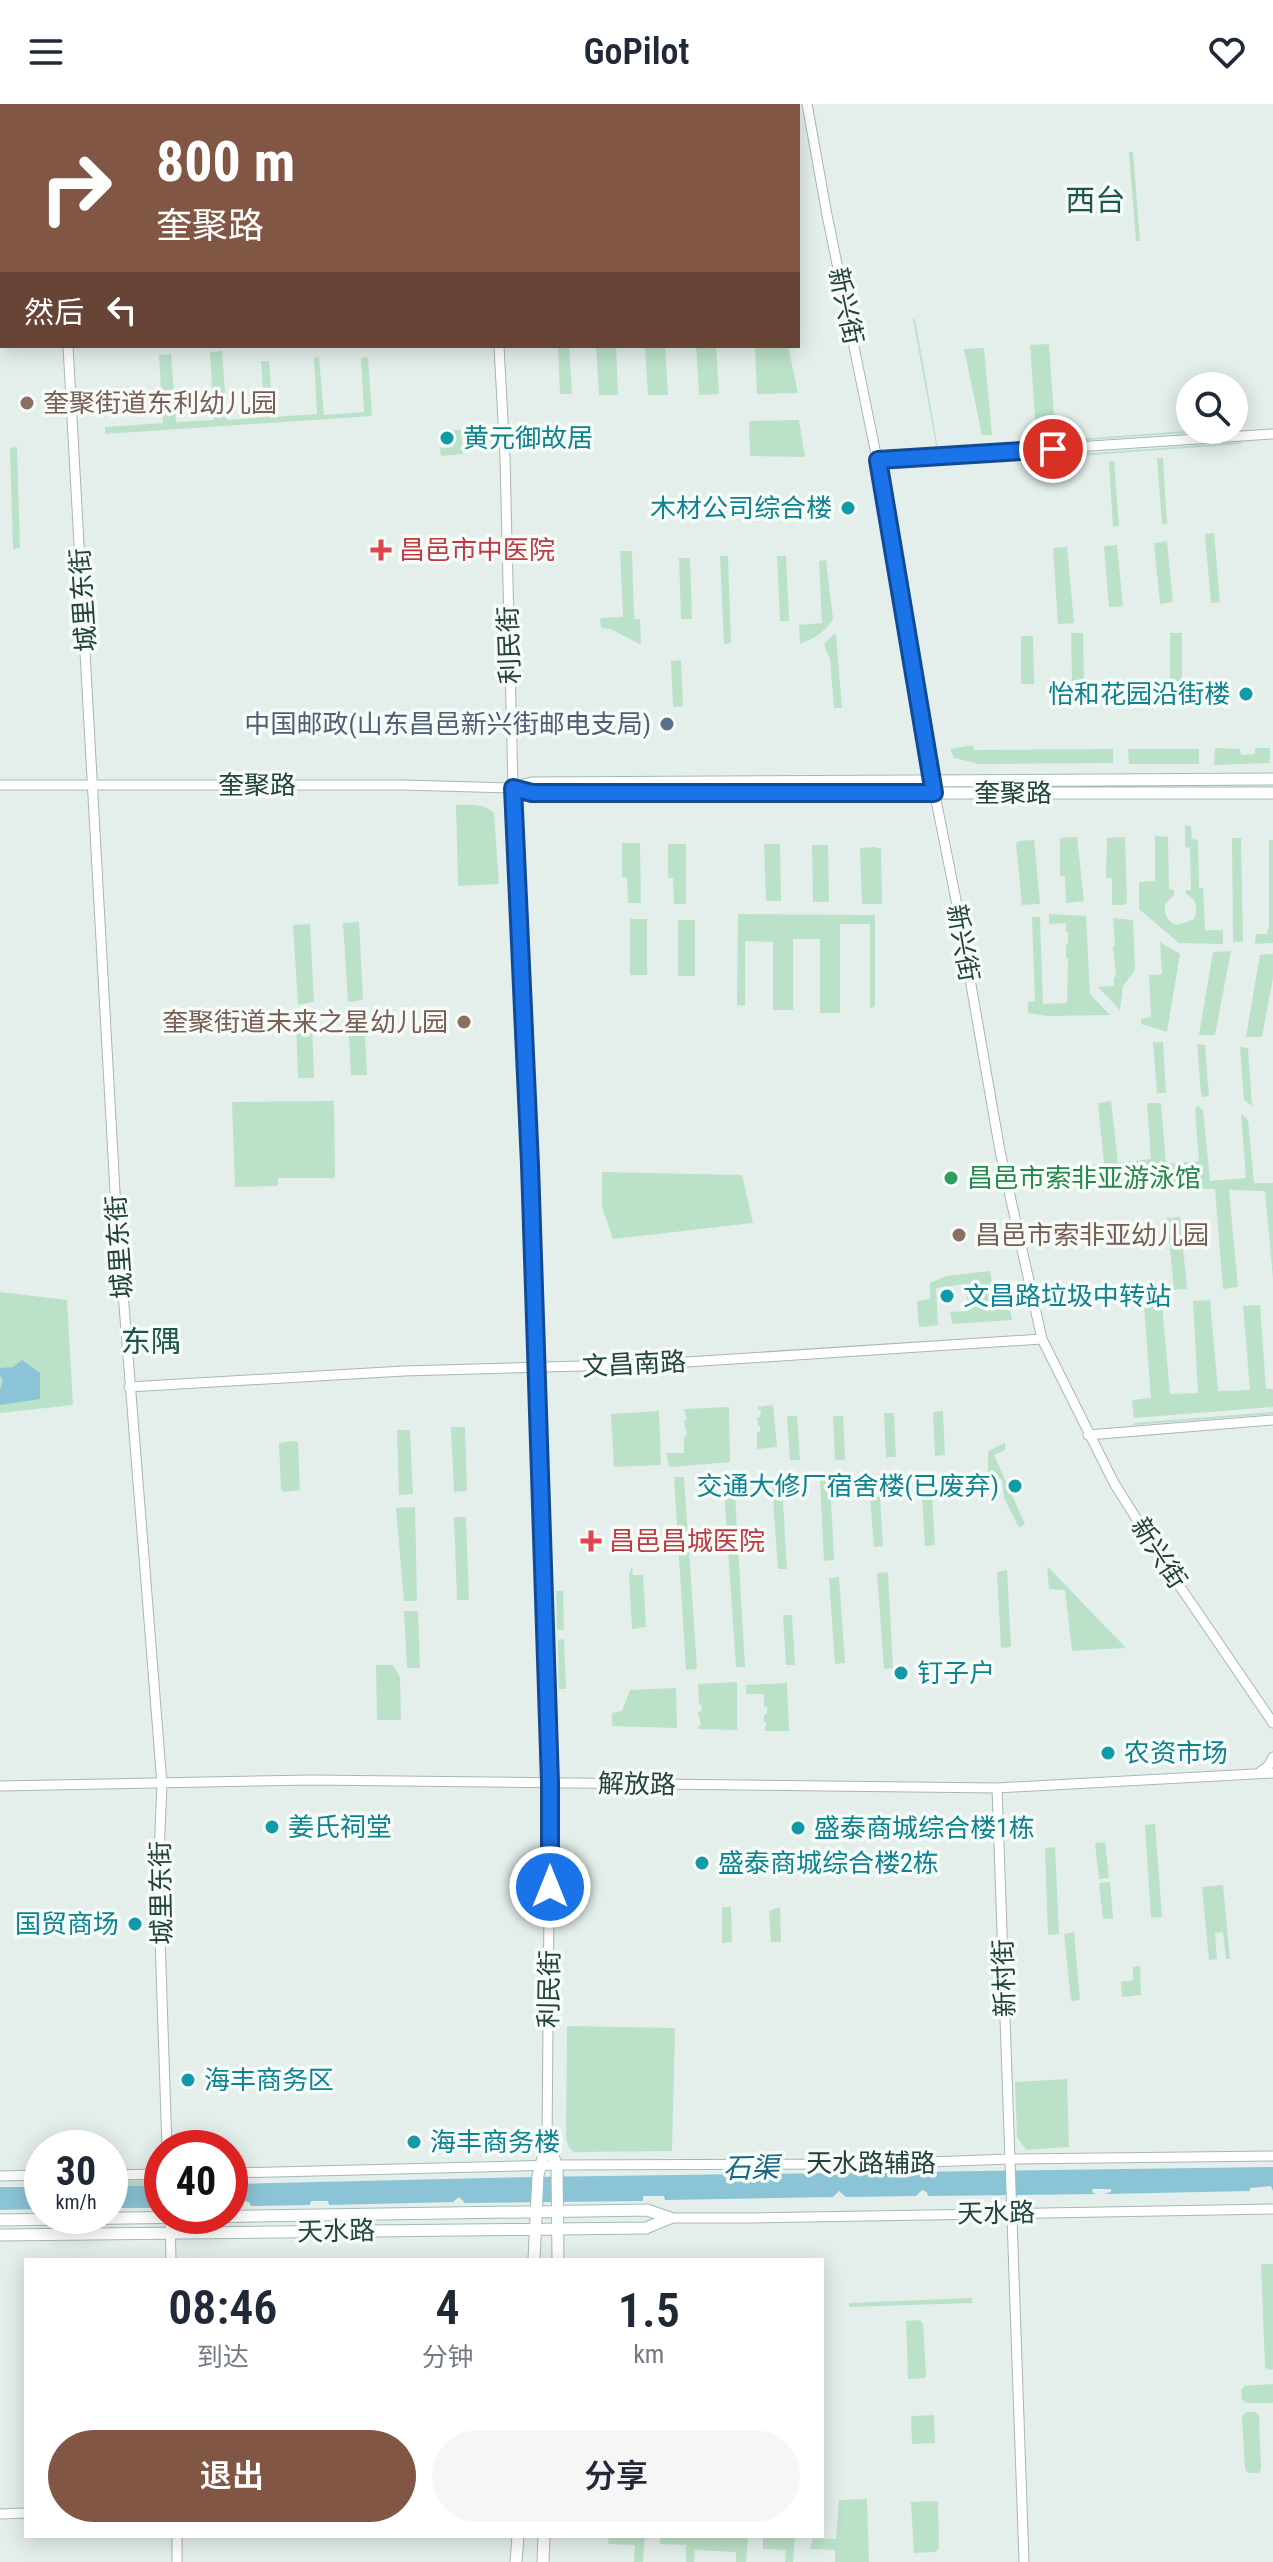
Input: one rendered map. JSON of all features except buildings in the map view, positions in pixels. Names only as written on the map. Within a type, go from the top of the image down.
[{"type":"main road","name":"奎聚路","points":[[513,788],[532,783],[1273,779]]},
{"type":"main road","name":"奎聚路","points":[[513,788],[532,793],[1273,793]]},
{"type":"main road","name":"利民街","points":[[547,2144],[557,2170],[558,2258]]},
{"type":"main road","name":"利民街","points":[[534,2258],[538,2170],[547,2144]]},
{"type":"main road","name":"天水路","points":[[248,2215],[538,2207],[647,2210],[670,2218]]},
{"type":"main road","name":"天水路","points":[[0,2220],[144,2217]]},
{"type":"main road","name":"天水路","points":[[248,2232],[646,2228],[670,2218]]},
{"type":"main road","name":"天水路","points":[[0,2235],[144,2233]]},
{"type":"main road","points":[[516,2562],[518,2538]]},
{"type":"main road","points":[[543,2562],[544,2538]]},
{"type":"street","name":"新兴街","points":[[807,104],[878,460],[934,793],[1000,1151],[1042,1339],[1114,1483],[1168,1569],[1273,1723]]},
{"type":"street","name":"城里东街","points":[[68,348],[115,1192],[162,1784],[158,1878],[166,2130]]},
{"type":"street","name":"利民街","points":[[499,348],[550,1783],[547,2144]]},
{"type":"street","points":[[878,460],[1273,434]]},
{"type":"street","name":"奎聚路","points":[[0,785],[513,788]]},
{"type":"street","name":"文昌南路","points":[[129,1387],[404,1371],[656,1364],[1042,1339]]},
{"type":"street","points":[[1088,1435],[1273,1420]]},
{"type":"street","points":[[1257,1774],[1269,1765],[1273,1757]]},
{"type":"street","name":"解放路","points":[[0,1786],[312,1780],[997,1788],[1273,1773]]},
{"type":"street","points":[[1257,1774],[1273,1779]]},
{"type":"street","name":"新村街","points":[[997,1788],[1011,2213]]},
{"type":"street","name":"天水路辅路","points":[[248,2173],[1010,2164],[1273,2156]]},
{"type":"street","points":[[0,2176],[24,2175]]},
{"type":"street","name":"天水路","points":[[670,2218],[1273,2209]]},
{"type":"street","points":[[1011,2213],[1024,2562]]},
{"type":"street","points":[[170,2234],[171,2258]]},
{"type":"street","points":[[0,2514],[24,2513]]},
{"type":"street","points":[[177,2538],[177,2562]]},
{"type":"green space","points":[[1129,152],[1133,152],[1140,241],[1136,241]]},
{"type":"green space","points":[[913,319],[938,448],[1042,444],[937,450]]},
{"type":"green space","points":[[1049,344],[1055,431],[1036,432],[1030,345]]},
{"type":"green space","points":[[558,348],[569,348],[572,394],[560,394]]},
{"type":"green space","points":[[596,348],[616,348],[618,395],[599,395]]},
{"type":"green space","points":[[645,348],[665,348],[668,395],[648,395]]},
{"type":"green space","points":[[696,348],[716,348],[719,394],[699,395]]},
{"type":"green space","points":[[755,348],[788,348],[798,393],[757,394]]},
{"type":"green space","points":[[984,348],[992,435],[982,435],[964,349]]},
{"type":"green space","points":[[222,351],[227,420],[265,417],[261,361],[269,361],[273,417],[317,414],[314,358],[319,357],[324,415],[364,412],[361,358],[368,357],[372,416],[105,434],[105,427],[163,423],[159,355],[171,354],[176,422],[214,420],[210,352]]},
{"type":"green space","points":[[799,420],[805,457],[750,456],[749,421]]},
{"type":"green space","points":[[451,430],[461,430],[463,454],[441,456],[440,448],[453,447]]},
{"type":"green space","points":[[1176,432],[1050,443],[1050,441]]},
{"type":"green space","points":[[1214,444],[1241,444],[1065,457]]},
{"type":"green space","points":[[17,447],[20,548],[13,549],[10,448]]},
{"type":"green space","points":[[1157,458],[1163,458],[1167,524],[1162,524]]},
{"type":"green space","points":[[1109,461],[1114,461],[1119,526],[1113,527]]},
{"type":"green space","points":[[1214,533],[1220,602],[1211,603],[1205,534]]},
{"type":"green space","points":[[1167,541],[1173,602],[1160,604],[1154,543]]},
{"type":"green space","points":[[1117,545],[1123,606],[1109,607],[1104,546]]},
{"type":"green space","points":[[1067,547],[1074,623],[1058,624],[1053,548]]},
{"type":"green space","points":[[620,551],[632,551],[634,619],[640,619],[641,645],[611,629],[601,628],[600,618],[623,617]]},
{"type":"green space","points":[[720,556],[728,556],[731,643],[724,644]]},
{"type":"green space","points":[[777,556],[786,556],[789,621],[780,621]]},
{"type":"green space","points":[[679,558],[690,558],[692,619],[681,619]]},
{"type":"green space","points":[[826,560],[833,619],[827,628],[800,644],[799,625],[822,623],[819,561]]},
{"type":"green space","points":[[1071,633],[1083,633],[1084,681],[1072,681]]},
{"type":"green space","points":[[1170,633],[1182,633],[1182,681],[1170,681]]},
{"type":"green space","points":[[834,634],[842,708],[834,708],[830,659],[824,644]]},
{"type":"green space","points":[[1021,636],[1033,636],[1034,684],[1021,684]]},
{"type":"green space","points":[[681,660],[683,706],[673,707],[671,661]]},
{"type":"green space","points":[[973,745],[974,750],[1113,749],[1113,763],[979,764],[954,758],[950,749]]},
{"type":"green space","points":[[1215,748],[1240,749],[1241,755],[1255,754],[1255,748],[1270,748],[1270,763],[1214,765]]},
{"type":"green space","points":[[1128,749],[1199,749],[1199,764],[1129,764]]},
{"type":"green space","points":[[456,805],[481,806],[494,813],[499,884],[458,886]]},
{"type":"green space","points":[[1185,825],[1191,826],[1192,839],[1198,840],[1199,888],[1203,888],[1205,930],[1223,930],[1223,944],[1179,943],[1139,909],[1139,882],[1155,881],[1155,836],[1168,837],[1169,889],[1174,890],[1174,895],[1165,904],[1166,915],[1178,925],[1194,919],[1196,904],[1186,894],[1186,890],[1191,890],[1190,848],[1185,847]]},
{"type":"green space","points":[[1077,837],[1084,901],[1066,903],[1065,876],[1060,876],[1060,838]]},
{"type":"green space","points":[[1125,837],[1127,902],[1112,905],[1112,878],[1106,878],[1107,838]]},
{"type":"green space","points":[[1232,838],[1241,838],[1243,942],[1233,942]]},
{"type":"green space","points":[[1034,840],[1040,904],[1022,905],[1016,843]]},
{"type":"green space","points":[[1269,840],[1273,840],[1273,943],[1255,944],[1256,934],[1267,934],[1269,926]]},
{"type":"green space","points":[[622,843],[640,843],[641,903],[628,903],[627,878],[622,877]]},
{"type":"green space","points":[[668,844],[686,844],[686,904],[674,904],[673,878],[668,878]]},
{"type":"green space","points":[[764,844],[780,844],[781,901],[766,901]]},
{"type":"green space","points":[[812,845],[828,845],[829,902],[813,902]]},
{"type":"green space","points":[[860,848],[881,849],[882,904],[862,904]]},
{"type":"green space","points":[[738,914],[875,915],[875,1006],[870,1009],[870,924],[840,924],[840,1013],[820,1013],[820,939],[793,939],[793,1010],[773,1010],[773,942],[745,941],[745,1006],[737,1005]]},
{"type":"green space","points":[[1049,914],[1086,916],[1090,994],[1110,1015],[1048,1016],[1028,1013],[1028,1002],[1035,1001],[1032,917],[1040,917],[1043,1004],[1067,1003],[1068,932],[1066,923],[1049,924]]},
{"type":"green space","points":[[1113,918],[1133,920],[1135,970],[1123,986],[1120,1010],[1098,987],[1114,986],[1116,977]]},
{"type":"green space","points":[[630,919],[647,919],[647,975],[630,975]]},
{"type":"green space","points":[[678,920],[695,920],[695,976],[678,976]]},
{"type":"green space","points":[[359,922],[363,1000],[348,1002],[343,923]]},
{"type":"green space","points":[[310,924],[314,1002],[298,1005],[293,925]]},
{"type":"green space","points":[[1160,942],[1180,954],[1167,1032],[1141,1024],[1141,1019],[1151,1017],[1149,975],[1162,974]]},
{"type":"green space","points":[[1231,951],[1215,1035],[1199,1035],[1213,952]]},
{"type":"green space","points":[[1273,954],[1273,978],[1262,1037],[1246,1037],[1260,955]]},
{"type":"green space","points":[[348,1015],[362,1015],[364,1018],[367,1075],[351,1075]]},
{"type":"green space","points":[[296,1018],[310,1018],[312,1021],[314,1078],[298,1078]]},
{"type":"green space","points":[[1153,1042],[1163,1042],[1166,1093],[1157,1093]]},
{"type":"green space","points":[[1197,1044],[1205,1045],[1209,1096],[1203,1097],[1201,1094]]},
{"type":"green space","points":[[1240,1047],[1248,1048],[1252,1106],[1244,1100]]},
{"type":"green space","points":[[334,1101],[335,1178],[278,1178],[278,1186],[235,1187],[232,1102]]},
{"type":"green space","points":[[1111,1101],[1118,1163],[1151,1159],[1147,1103],[1161,1103],[1166,1164],[1199,1161],[1195,1109],[1198,1106],[1203,1110],[1210,1181],[1246,1178],[1241,1114],[1248,1120],[1254,1183],[1273,1183],[1273,1279],[1265,1191],[1229,1190],[1238,1287],[1223,1289],[1215,1189],[1180,1188],[1161,1175],[1074,1172],[1074,1166],[1104,1164],[1098,1103]]},
{"type":"green space","points":[[602,1172],[742,1175],[753,1223],[613,1239],[602,1207]]},
{"type":"green space","points":[[1180,1217],[1187,1289],[1174,1290],[1167,1218]]},
{"type":"green space","points":[[990,1271],[996,1306],[1009,1305],[1012,1320],[952,1324],[950,1312],[968,1311],[966,1284],[936,1288],[938,1325],[919,1327],[917,1301],[930,1299],[930,1283],[946,1276]]},
{"type":"green space","points":[[0,1292],[67,1300],[73,1405],[0,1413]]},
{"type":"green space","points":[[1210,1300],[1218,1391],[1250,1390],[1243,1306],[1260,1305],[1266,1389],[1273,1389],[1273,1407],[1134,1418],[1132,1400],[1151,1398],[1144,1306],[1162,1304],[1170,1394],[1198,1393],[1193,1301]]},
{"type":"green space","points":[[773,1405],[777,1447],[757,1449],[760,1426],[757,1417],[760,1417],[761,1410],[758,1407]]},
{"type":"green space","points":[[729,1407],[730,1462],[669,1467],[666,1453],[684,1453],[684,1438],[687,1435],[684,1421],[687,1420],[684,1409]]},
{"type":"green space","points":[[659,1411],[661,1465],[614,1467],[611,1414]]},
{"type":"green space","points":[[943,1411],[945,1455],[935,1456],[933,1412]]},
{"type":"green space","points":[[884,1413],[894,1413],[896,1457],[886,1457]]},
{"type":"green space","points":[[1273,1414],[1134,1425],[1134,1423]]},
{"type":"green space","points":[[787,1416],[797,1416],[800,1460],[790,1460]]},
{"type":"green space","points":[[833,1416],[843,1416],[845,1460],[835,1460]]},
{"type":"green space","points":[[451,1427],[465,1427],[467,1491],[454,1492]]},
{"type":"green space","points":[[397,1430],[410,1430],[413,1494],[399,1495]]},
{"type":"green space","points":[[298,1442],[300,1490],[284,1492],[281,1490],[279,1443]]},
{"type":"green space","points":[[1005,1443],[1005,1450],[994,1455],[1025,1524],[1019,1528],[1004,1498],[1002,1479],[988,1478],[988,1451]]},
{"type":"green space","points":[[674,1477],[684,1477],[697,1669],[686,1670]]},
{"type":"green space","points":[[723,1477],[734,1477],[745,1667],[736,1667]]},
{"type":"green space","points":[[820,1480],[830,1480],[834,1560],[824,1561]]},
{"type":"green space","points":[[772,1485],[782,1485],[787,1569],[778,1569]]},
{"type":"green space","points":[[922,1496],[932,1496],[935,1545],[925,1546]]},
{"type":"green space","points":[[870,1497],[880,1497],[883,1546],[874,1547]]},
{"type":"green space","points":[[415,1507],[417,1601],[404,1601],[396,1508]]},
{"type":"green space","points":[[454,1517],[466,1517],[469,1600],[457,1600]]},
{"type":"green space","points":[[632,1566],[633,1575],[643,1575],[646,1627],[632,1629],[629,1575]]},
{"type":"green space","points":[[1047,1566],[1126,1648],[1072,1651],[1065,1590],[1049,1589]]},
{"type":"green space","points":[[1007,1570],[1011,1647],[1001,1648],[997,1572]]},
{"type":"green space","points":[[888,1572],[893,1668],[884,1669],[877,1573]]},
{"type":"green space","points":[[839,1577],[845,1663],[835,1664],[829,1578]]},
{"type":"green space","points":[[556,1591],[563,1591],[564,1630],[557,1630]]},
{"type":"green space","points":[[404,1611],[418,1611],[420,1668],[407,1668]]},
{"type":"green space","points":[[783,1615],[792,1615],[795,1665],[786,1665]]},
{"type":"green space","points":[[564,1639],[566,1689],[559,1689],[558,1640]]},
{"type":"green space","points":[[376,1665],[393,1665],[400,1677],[401,1720],[377,1720]]},
{"type":"green space","points":[[737,1682],[737,1730],[698,1729],[701,1726],[698,1712],[702,1711],[698,1684]]},
{"type":"green space","points":[[787,1683],[789,1731],[764,1731],[767,1707],[764,1707],[764,1694],[746,1694],[746,1685]]},
{"type":"green space","points":[[676,1688],[677,1728],[612,1726],[612,1713],[622,1711],[630,1690]]},
{"type":"green space","points":[[1155,1824],[1162,1917],[1151,1918],[1145,1825]]},
{"type":"green space","points":[[1105,1842],[1109,1878],[1099,1879],[1095,1843]]},
{"type":"green space","points":[[1055,1847],[1059,1934],[1048,1935],[1045,1848]]},
{"type":"green space","points":[[1110,1882],[1113,1918],[1103,1919],[1099,1883]]},
{"type":"green space","points":[[1223,1885],[1230,1959],[1226,1959],[1223,1932],[1215,1933],[1217,1959],[1209,1960],[1202,1887]]},
{"type":"green space","points":[[722,1907],[731,1907],[732,1942],[722,1943]]},
{"type":"green space","points":[[780,1907],[781,1942],[771,1942],[769,1911]]},
{"type":"green space","points":[[1074,1932],[1080,2000],[1071,2001],[1064,1934]]},
{"type":"green space","points":[[1140,1966],[1141,1995],[1122,1997],[1121,1982],[1133,1980],[1133,1967]]},
{"type":"green space","points":[[567,2026],[675,2028],[672,2151],[574,2152],[569,2148],[566,2139]]},
{"type":"green space","points":[[1067,2079],[1069,2147],[1026,2150],[1017,2137],[1015,2082]]},
{"type":"green space","points":[[144,2180],[144,2186],[128,2186],[128,2181]]},
{"type":"green space","points":[[1261,2264],[1273,2264],[1273,2369],[1269,2370],[1265,2367]]},
{"type":"green space","points":[[972,2298],[972,2303],[849,2307],[849,2303]]},
{"type":"green space","points":[[920,2320],[923,2324],[926,2374],[925,2378],[908,2379],[906,2321]]},
{"type":"green space","points":[[1273,2384],[1273,2403],[1246,2403],[1242,2400],[1241,2390],[1245,2386]]},
{"type":"green space","points":[[1246,2412],[1256,2412],[1259,2416],[1259,2473],[1245,2470],[1242,2417]]},
{"type":"green space","points":[[934,2415],[935,2443],[912,2444],[911,2416]]},
{"type":"green space","points":[[867,2499],[869,2562],[835,2562],[835,2550],[810,2549],[813,2538],[836,2539],[839,2500]]},
{"type":"green space","points":[[938,2501],[939,2549],[914,2553],[911,2502]]},
{"type":"green space","points":[[609,2538],[645,2538],[643,2562],[634,2562],[635,2545],[608,2544]]},
{"type":"green space","points":[[660,2538],[748,2538],[746,2562],[736,2562],[736,2552],[695,2550],[694,2562],[686,2562],[686,2545],[660,2544]]},
{"type":"green space","points":[[763,2538],[795,2538],[793,2562],[785,2562],[786,2550],[763,2549]]},
{"type":"water","points":[[22,1360],[40,1373],[40,1399],[0,1405],[3,1379],[0,1368],[13,1367]]},
{"type":"water","points":[[1273,2167],[1273,2191],[1271,2186],[1250,2188],[1250,2191],[1104,2194],[1111,2192],[1111,2189],[1092,2189],[1097,2194],[928,2196],[922,2190],[916,2196],[846,2197],[839,2191],[833,2197],[665,2200],[664,2196],[643,2196],[643,2201],[465,2203],[459,2197],[453,2202],[329,2205],[328,2201],[311,2201],[310,2205],[251,2206],[248,2202],[248,2184]]},
{"type":"water","points":[[128,2186],[144,2186],[144,2208],[128,2208]]},
{"type":"water","points":[[0,2187],[24,2187],[24,2209],[0,2210]]},
{"type":"waterway","name":"石渠","points":[[389,2193],[405,2193]]},
{"type":"place","name":"奎聚街道东利幼儿园","points":[[27,403]]},
{"type":"place","name":"黄元御故居","points":[[447,438]]},
{"type":"place","name":"木材公司综合楼","points":[[848,508]]},
{"type":"place","name":"昌邑市中医院","points":[[381,550]]},
{"type":"place","name":"怡和花园沿街楼","points":[[1246,694]]},
{"type":"place","name":"中国邮政(山东昌邑新兴街邮电支局)","points":[[667,724]]},
{"type":"place","name":"奎聚街道未来之星幼儿园","points":[[464,1022]]},
{"type":"place","name":"昌邑市索非亚游泳馆","points":[[951,1178]]},
{"type":"place","name":"昌邑市索非亚幼儿园","points":[[959,1235]]},
{"type":"place","name":"文昌路垃圾中转站","points":[[947,1296]]},
{"type":"place","name":"交通大修厂宿舍楼(已废弃)","points":[[1015,1486]]},
{"type":"place","name":"昌邑昌城医院","points":[[591,1541]]},
{"type":"place","name":"钉子户","points":[[901,1673]]},
{"type":"place","name":"农资市场","points":[[1108,1753]]},
{"type":"place","name":"姜氏祠堂","points":[[272,1827]]},
{"type":"place","name":"盛泰商城综合楼1栋","points":[[798,1828]]},
{"type":"place","name":"盛泰商城综合楼2栋","points":[[702,1863]]},
{"type":"place","name":"国贸商场","points":[[135,1924]]},
{"type":"place","name":"海丰商务区","points":[[188,2080]]},
{"type":"place","name":"海丰商务楼","points":[[414,2142]]},
{"type":"district","name":"西台","points":[[1095,200]]},
{"type":"district","name":"东隅","points":[[151,1341]]},
{"type":"route","points":[[550,1887],[550,1783],[530,1165],[513,788],[532,793],[934,793],[878,460],[1053,449]]}]
